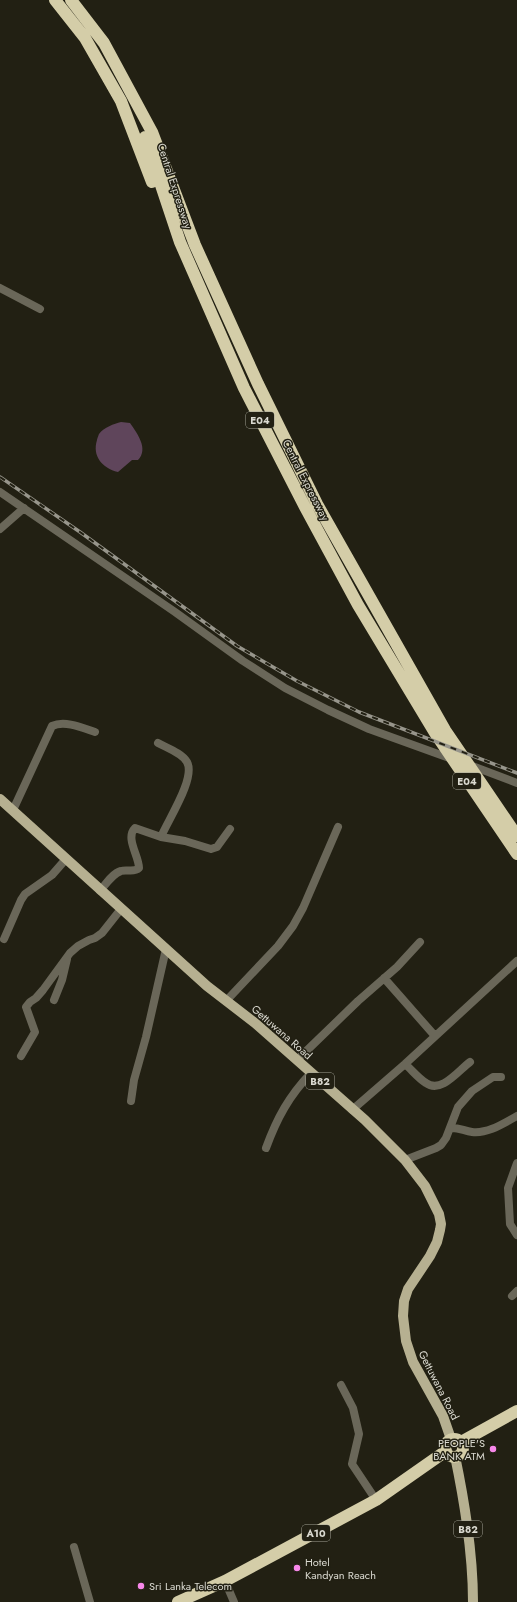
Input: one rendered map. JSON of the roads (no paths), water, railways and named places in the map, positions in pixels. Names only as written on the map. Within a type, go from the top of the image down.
[{"type":"highway","points":[[55,0],[84,38],[121,101],[171,231],[180,242]]},
{"type":"highway","points":[[71,0],[104,43],[130,89]]},
{"type":"highway","name":"Central Expressway","points":[[130,89],[180,242],[244,388],[305,507],[358,605],[434,733],[517,854]]},
{"type":"highway","name":"Central Expressway","points":[[130,89],[152,132],[195,245],[258,384],[317,504],[445,730],[517,836]]},
{"type":"highway","points":[[451,1454],[462,1451],[463,1447],[456,1441],[517,1410]]},
{"type":"highway","name":"A10","points":[[178,1602],[225,1581],[376,1500],[451,1454]]},
{"type":"main road","name":"Gettuwana Road","points":[[0,799],[100,891],[207,986],[255,1023],[384,1137],[406,1160],[432,1198],[439,1214],[441,1224],[439,1236],[434,1248],[412,1282],[406,1295],[403,1316],[406,1341],[413,1362],[456,1441]]},
{"type":"main road","name":"B82","points":[[451,1454],[465,1506],[471,1552],[473,1602]]},
{"type":"street","points":[[0,288],[40,309]]},
{"type":"street","points":[[0,492],[176,612],[242,661],[285,688],[369,729],[517,783]]},
{"type":"street","points":[[0,530],[24,508]]},
{"type":"street","points":[[13,810],[52,726],[70,724],[96,732]]},
{"type":"street","points":[[158,743],[183,757],[188,763],[189,768],[186,788],[161,837]]},
{"type":"street","points":[[226,1001],[278,946],[293,926],[303,908],[338,827]]},
{"type":"street","points":[[100,891],[117,872],[121,870],[135,870],[139,868],[132,839],[133,830],[136,828],[140,828],[161,837],[185,841],[211,849],[217,847],[230,829]]},
{"type":"street","points":[[4,940],[25,894],[52,875],[66,859]]},
{"type":"street","points":[[21,1056],[35,1032],[26,1007],[43,990],[68,956],[78,946],[102,933],[121,909]]},
{"type":"street","points":[[297,1060],[420,942]]},
{"type":"street","points":[[131,1101],[134,1080],[146,1037],[166,949]]},
{"type":"street","points":[[54,1000],[62,980],[68,956]]},
{"type":"street","points":[[352,1110],[405,1064],[517,961]]},
{"type":"street","points":[[384,978],[435,1036]]},
{"type":"street","points":[[405,1064],[425,1083],[437,1087],[444,1084],[470,1062]]},
{"type":"street","points":[[266,1148],[275,1124],[286,1104],[311,1073]]},
{"type":"street","points":[[406,1160],[441,1145],[450,1128],[458,1107],[472,1091],[493,1077],[501,1077]]},
{"type":"street","points":[[450,1128],[456,1127],[471,1132],[480,1132],[493,1128],[517,1116]]},
{"type":"street","points":[[517,1162],[508,1188],[510,1224],[517,1235]]},
{"type":"street","points":[[341,1385],[353,1408],[360,1434],[352,1464],[376,1500]]},
{"type":"street","points":[[74,1546],[90,1602]]},
{"type":"street","points":[[225,1581],[234,1602]]},
{"type":"railway","points":[[0,477],[80,532],[237,646],[297,681],[359,712],[517,773]]},
{"type":"place","name":"PEOPLE'S BANK ATM","points":[[493,1449]]},
{"type":"place","name":"Hotel Kandyan Reach","points":[[297,1568]]},
{"type":"place","name":"Sri Lanka Telecom","points":[[141,1586]]}]
